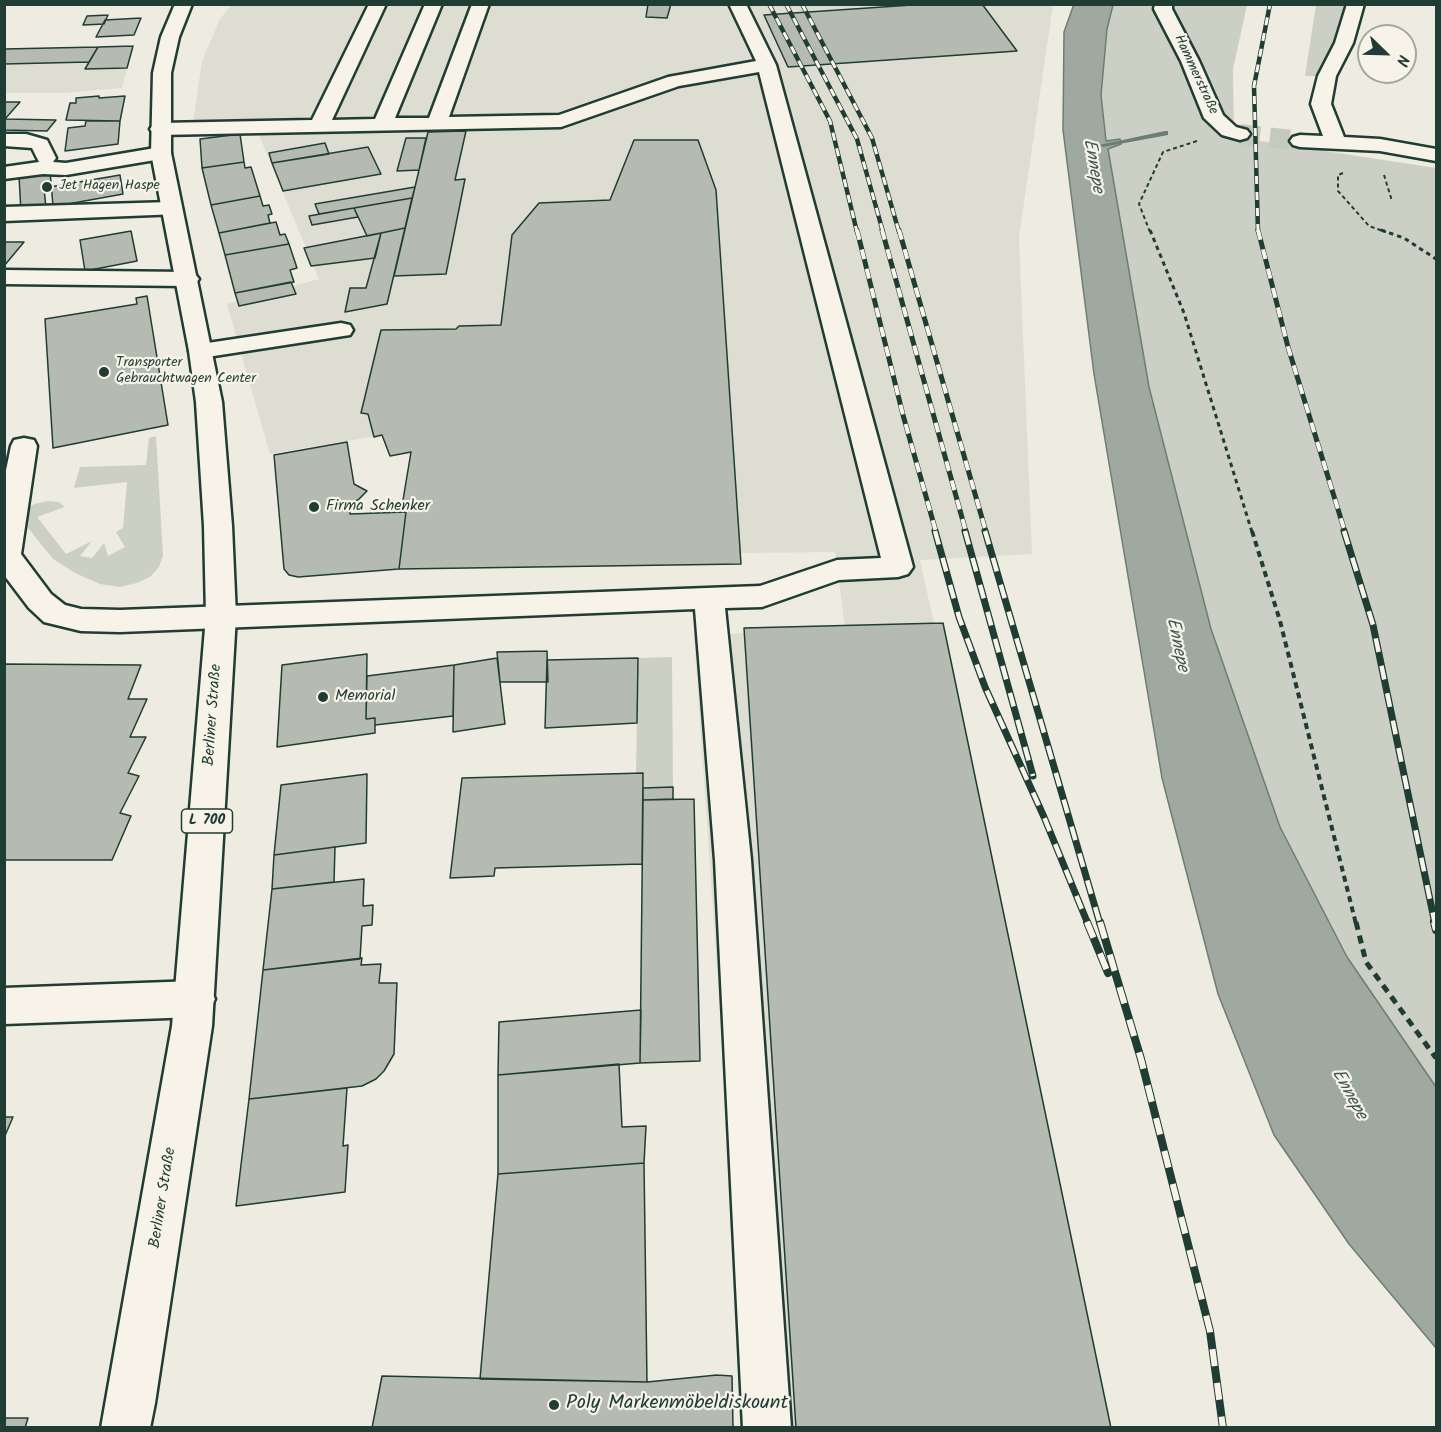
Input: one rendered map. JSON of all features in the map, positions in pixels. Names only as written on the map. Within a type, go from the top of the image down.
[{"type":"main road","name":"Berliner Straße","points":[[124,1428],[131,1403],[192,1026],[220,616],[218,526],[211,425],[201,351],[171,209],[161,142],[162,73],[170,37],[184,4]]},
{"type":"main road","points":[[319,126],[378,4]]},
{"type":"main road","points":[[382,125],[434,4]]},
{"type":"main road","points":[[437,124],[481,4]]},
{"type":"main road","points":[[17,456],[5,554],[40,601],[55,614],[81,620],[120,621],[762,596],[837,570],[898,567],[767,65],[737,4]]},
{"type":"main road","name":"Hammerstraße","points":[[1164,4],[1163,9],[1190,61],[1214,118],[1229,132],[1240,134]]},
{"type":"main road","points":[[1336,142],[1321,104],[1327,76],[1344,43],[1356,4]]},
{"type":"main road","points":[[4,163],[161,142],[319,126],[561,121],[675,81],[767,65]]},
{"type":"main road","points":[[4,140],[26,140],[40,144],[46,158]]},
{"type":"main road","points":[[1300,141],[1380,146],[1437,155]]},
{"type":"main road","points":[[99,211],[112,182],[161,142]]},
{"type":"main road","points":[[4,173],[43,168],[66,169],[112,182],[171,209]]},
{"type":"main road","points":[[66,169],[71,211]]},
{"type":"main road","points":[[99,211],[112,182]]},
{"type":"main road","points":[[4,213],[99,211]]},
{"type":"main road","points":[[4,278],[187,279]]},
{"type":"main road","points":[[201,351],[341,330]]},
{"type":"main road","points":[[709,598],[733,860],[767,1428]]},
{"type":"main road","points":[[4,1006],[195,999]]},
{"type":"path","points":[[1214,118],[1205,138],[1162,152],[1139,204],[1184,313],[1280,621],[1366,962],[1437,1058]]},
{"type":"path","points":[[1347,172],[1338,175],[1338,191],[1369,225],[1404,238],[1437,259]]},
{"type":"shaded area","points":[[231,5],[1053,5],[1019,237],[1032,554],[920,560],[1111,1427],[749,1427],[694,636],[845,627],[835,552],[741,553],[741,564],[399,569],[406,512],[401,512],[411,453],[390,456],[382,435],[270,454],[227,304],[319,279],[254,123],[193,123],[202,61],[220,19]]},
{"type":"shaded area","points":[[1113,5],[1247,5],[1233,69],[1234,137],[1436,168],[1436,1087],[1347,957],[1280,827],[1211,629],[1149,387],[1108,148],[1121,144],[1120,139],[1106,142],[1101,95],[1107,29]]},
{"type":"shaded area","points":[[1316,5],[1356,5],[1327,76],[1305,76]]},
{"type":"shaded area","points":[[133,46],[122,88],[65,93],[5,93],[4,49]]},
{"type":"shaded area","points":[[156,436],[163,555],[159,567],[150,577],[120,587],[100,584],[75,573],[53,559],[28,528],[25,517],[29,508],[34,504],[48,501],[59,502],[65,507],[37,517],[66,554],[92,541],[80,556],[92,558],[104,543],[108,556],[125,547],[116,532],[123,528],[127,482],[74,488],[80,467],[146,465],[149,438]]},
{"type":"shaded area","points":[[672,657],[673,787],[643,788],[643,773],[636,773],[638,658]]},
{"type":"water","name":"Ennepe","points":[[1074,4],[1113,5],[1107,29],[1101,95],[1106,141],[1120,139],[1121,144],[1108,149],[1149,387],[1211,629],[1280,827],[1347,957],[1436,1087],[1436,1348],[1349,1244],[1274,1135],[1218,994],[1162,778],[1094,374],[1063,130],[1064,32]]},
{"type":"building","points":[[648,4],[671,4],[667,18],[646,17]]},
{"type":"building","points":[[927,4],[982,4],[1017,51],[788,67],[764,15]]},
{"type":"building","points":[[108,15],[104,24],[83,25],[87,16]]},
{"type":"building","points":[[141,18],[134,35],[96,37],[105,20]]},
{"type":"building","points":[[133,46],[127,68],[85,69],[98,47]]},
{"type":"building","points":[[98,47],[89,62],[4,64],[4,49]]},
{"type":"building","points":[[99,96],[99,98],[125,96],[120,121],[66,120],[70,103],[76,103],[76,98]]},
{"type":"building","points":[[4,102],[20,102],[5,119],[4,119]]},
{"type":"building","points":[[4,119],[56,120],[47,131],[4,130]]},
{"type":"building","points":[[86,121],[120,121],[118,144],[65,151],[68,128],[85,126]]},
{"type":"building","points":[[466,131],[455,180],[465,179],[446,274],[394,276],[428,132]]},
{"type":"building","points":[[240,134],[244,162],[202,168],[200,139]]},
{"type":"building","points":[[406,138],[426,138],[419,170],[397,171]]},
{"type":"building","points":[[634,140],[698,140],[716,190],[741,564],[399,569],[406,512],[401,512],[411,452],[390,456],[382,435],[374,437],[368,414],[361,413],[381,330],[456,329],[459,326],[501,325],[512,235],[539,203],[610,200]]},
{"type":"building","points":[[325,143],[329,154],[272,163],[269,153]]},
{"type":"building","points":[[368,147],[381,174],[283,191],[272,163]]},
{"type":"building","points":[[244,162],[245,168],[251,167],[260,196],[211,205],[202,168]]},
{"type":"building","points":[[50,171],[53,206],[21,212],[19,176]]},
{"type":"building","points":[[120,175],[123,194],[46,208],[44,188]]},
{"type":"building","points":[[415,187],[412,198],[319,214],[315,204]]},
{"type":"building","points":[[260,196],[263,206],[269,205],[272,214],[268,215],[270,223],[219,233],[211,205]]},
{"type":"building","points":[[412,198],[405,228],[367,236],[354,208]]},
{"type":"building","points":[[354,208],[358,217],[312,225],[309,216]]},
{"type":"building","points":[[276,222],[280,235],[285,234],[289,244],[225,255],[219,233]]},
{"type":"building","points":[[405,228],[387,304],[345,312],[350,288],[366,288],[381,233]]},
{"type":"building","points":[[131,231],[137,261],[85,271],[80,240]]},
{"type":"building","points":[[381,233],[375,258],[311,266],[304,248]]},
{"type":"building","points":[[4,242],[24,242],[4,266]]},
{"type":"building","points":[[289,244],[297,268],[290,270],[294,282],[235,293],[225,255]]},
{"type":"building","points":[[291,282],[296,294],[239,306],[235,293]]},
{"type":"building","name":"Transporter Gebrauchtwagen Center","points":[[147,296],[168,425],[53,448],[45,319],[137,304],[136,298]]},
{"type":"building","name":"Firma Schenker","points":[[347,442],[354,484],[367,491],[358,500],[349,503],[350,514],[406,512],[399,569],[298,577],[289,575],[284,569],[274,455]]},
{"type":"building","points":[[943,623],[1111,1428],[796,1428],[744,628]]},
{"type":"building","points":[[547,651],[548,682],[500,682],[497,652]]},
{"type":"building","name":"Memorial","points":[[367,654],[366,719],[375,718],[375,733],[277,747],[282,665]]},
{"type":"building","points":[[497,658],[505,724],[453,732],[454,665]]},
{"type":"building","points":[[638,658],[637,723],[545,728],[547,660]]},
{"type":"building","points":[[4,664],[141,665],[128,699],[147,699],[130,737],[146,737],[128,773],[139,776],[120,813],[131,816],[112,860],[4,860]]},
{"type":"building","points":[[454,665],[453,716],[375,725],[375,718],[366,719],[367,676]]},
{"type":"building","points":[[643,773],[642,864],[495,868],[494,876],[450,878],[462,778]]},
{"type":"building","points":[[367,774],[366,843],[274,855],[281,785]]},
{"type":"building","points":[[673,787],[673,799],[643,800],[643,788]]},
{"type":"building","points":[[694,799],[700,1061],[640,1063],[643,800]]},
{"type":"building","points":[[335,847],[334,882],[272,889],[274,855]]},
{"type":"building","points":[[364,879],[363,906],[373,905],[372,925],[362,926],[360,959],[263,970],[272,889]]},
{"type":"building","points":[[362,958],[361,965],[381,964],[379,983],[397,983],[394,1054],[384,1071],[376,1079],[362,1086],[249,1099],[263,970]]},
{"type":"building","points":[[641,1010],[640,1063],[498,1075],[499,1022]]},
{"type":"building","points":[[619,1064],[622,1127],[646,1126],[644,1163],[498,1174],[498,1075]]},
{"type":"building","points":[[347,1088],[343,1146],[348,1145],[345,1192],[236,1206],[249,1099]]},
{"type":"building","points":[[4,1117],[13,1117],[4,1138]]},
{"type":"building","points":[[644,1163],[647,1382],[480,1379],[498,1174]]},
{"type":"building","name":"Poly Markenmöbeldiskount","points":[[717,1375],[732,1376],[733,1428],[372,1428],[382,1376],[647,1382]]},
{"type":"building","points":[[4,1418],[28,1418],[25,1428],[4,1428]]},
{"type":"waterway","name":"Ennepe","points":[[1103,145],[1165,133]]},
{"type":"tunnel","points":[[1240,134],[1300,141]]},
{"type":"railway","points":[[769,4],[830,121],[857,232]]},
{"type":"railway","points":[[786,4],[857,139],[883,232]]},
{"type":"railway","points":[[802,4],[872,138],[899,232]]},
{"type":"railway","points":[[1258,232],[1254,86],[1270,4]]},
{"type":"railway","points":[[857,230],[903,415],[936,532]]},
{"type":"railway","points":[[882,230],[966,532]]},
{"type":"railway","points":[[899,230],[986,532]]},
{"type":"railway","points":[[1258,230],[1288,347],[1345,532]]},
{"type":"railway","points":[[935,531],[959,617],[985,687],[1044,817],[1088,924]]},
{"type":"railway","points":[[965,531],[1033,776]]},
{"type":"railway","points":[[985,531],[1100,924]]},
{"type":"railway","points":[[1344,531],[1373,625],[1435,924]]},
{"type":"railway","points":[[1087,922],[1108,973]]},
{"type":"railway","points":[[1100,922],[1141,1059],[1210,1331],[1223,1428]]},
{"type":"railway","points":[[1434,922],[1436,930]]},
{"type":"place","name":"Jet Hagen Haspe","points":[[47,187]]},
{"type":"place","name":"Transporter Gebrauchtwagen Center","points":[[104,372]]},
{"type":"place","name":"Firma Schenker","points":[[314,507]]},
{"type":"place","name":"Memorial","points":[[323,697]]},
{"type":"place","name":"Poly Markenmöbeldiskount","points":[[554,1405]]}]
